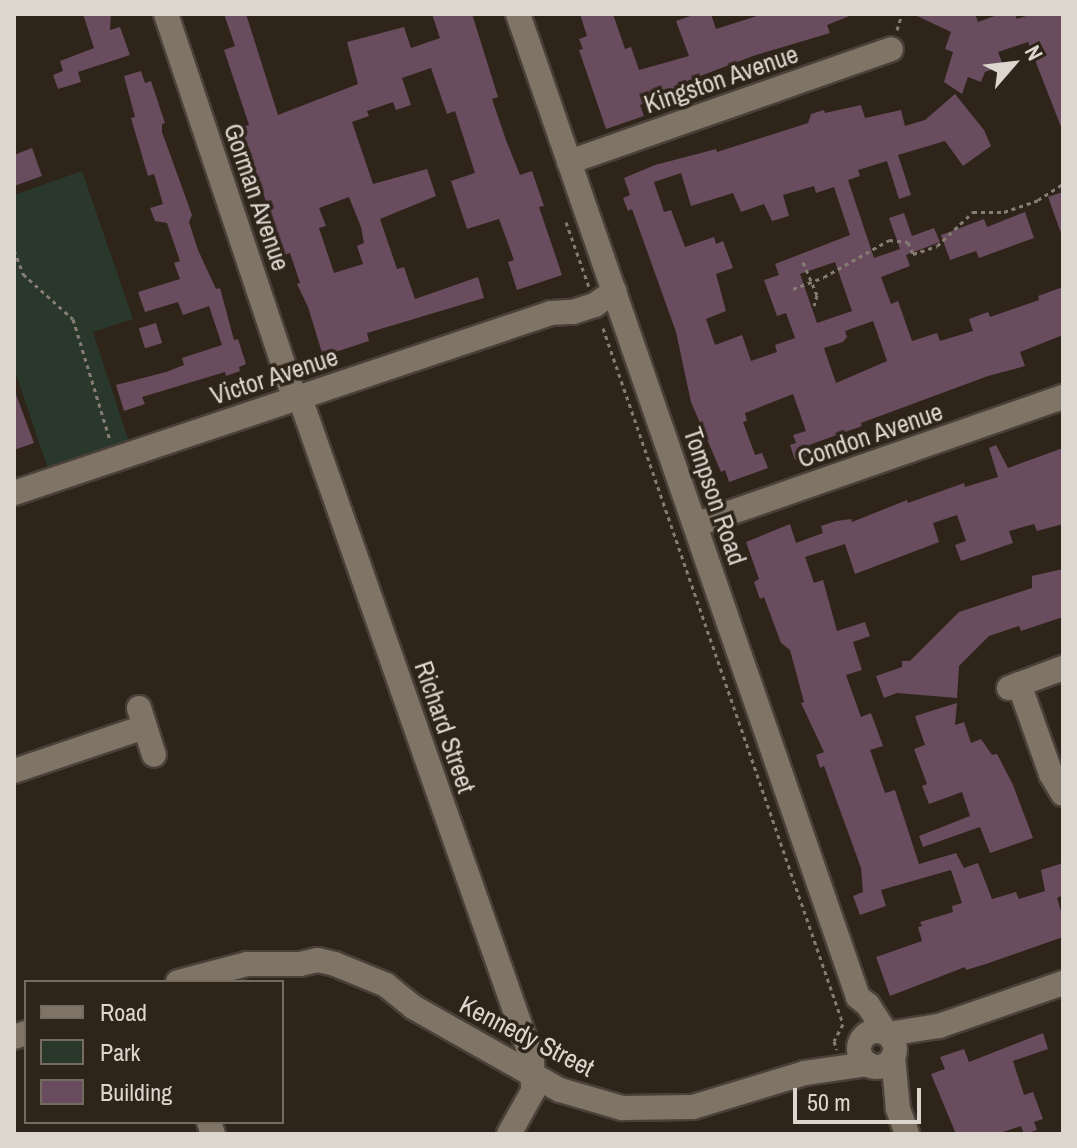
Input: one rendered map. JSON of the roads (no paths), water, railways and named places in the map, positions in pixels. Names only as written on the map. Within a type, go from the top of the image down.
[{"type":"street","name":"Gorman Avenue","points":[[166,14],[298,398]]},
{"type":"street","name":"Tompson Road","points":[[518,14],[569,162],[600,296],[695,525],[858,997],[855,1009],[877,1049],[907,1134]]},
{"type":"street","name":"Kingston Avenue","points":[[569,162],[891,49]]},
{"type":"street","name":"Victor Avenue","points":[[14,493],[551,313],[568,300],[600,296]]},
{"type":"street","name":"Condon Avenue","points":[[695,525],[1063,397]]},
{"type":"street","name":"Richard Street","points":[[298,398],[532,1059],[532,1075]]},
{"type":"street","points":[[1063,668],[1014,686],[1051,774],[1063,794]]},
{"type":"street","points":[[14,771],[142,718],[154,755]]},
{"type":"street","name":"Kennedy Street","points":[[186,980],[247,964],[300,964],[386,1001],[413,1007],[532,1075],[590,1101],[657,1110],[710,1103],[877,1049]]},
{"type":"street","points":[[877,1049],[929,1035],[939,1026],[1063,983]]},
{"type":"street","name":"Kennedy Street","points":[[805,1073],[839,1054],[877,1049]]},
{"type":"street","points":[[509,1134],[533,1091],[532,1075]]}]
